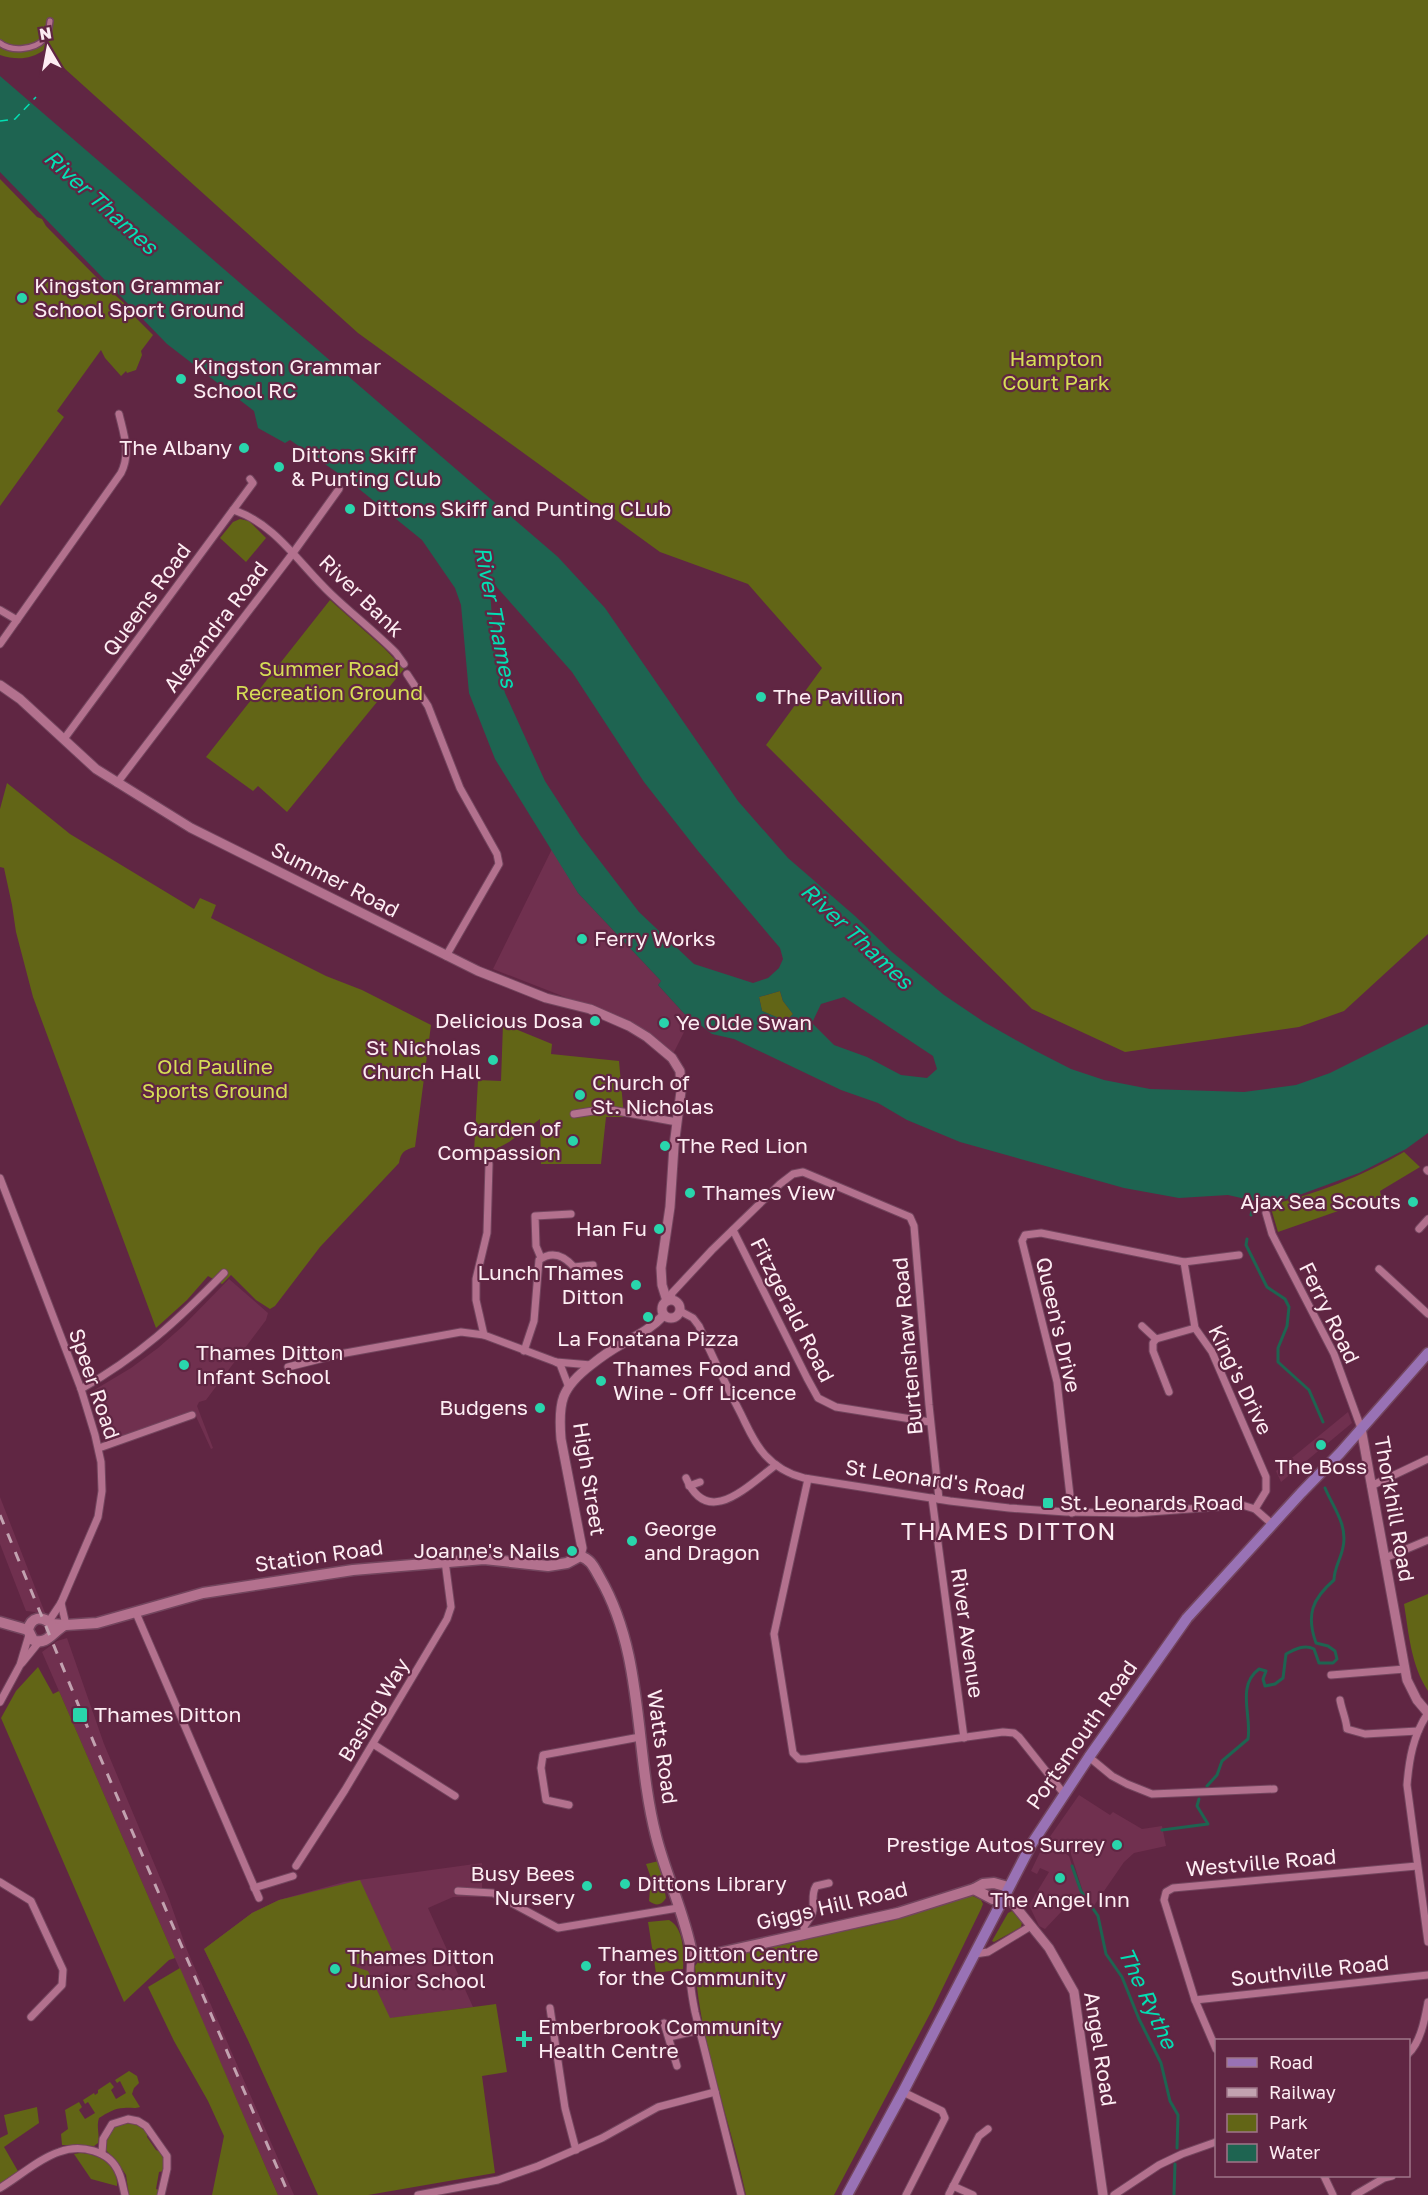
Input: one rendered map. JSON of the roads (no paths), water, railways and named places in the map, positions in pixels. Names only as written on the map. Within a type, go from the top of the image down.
[{"type":"main road","name":"Portsmouth Road","points":[[849,2194],[1031,1845],[1089,1757],[1186,1618],[1340,1453],[1428,1353]]},
{"type":"main road","name":"Station Road","points":[[51,1626],[97,1623],[227,1588],[353,1570],[445,1561],[498,1560],[548,1566],[567,1563],[580,1556]]},
{"type":"main road","name":"Watts Road","points":[[580,1556],[588,1558],[594,1566],[621,1623],[628,1651],[655,1833],[692,1954]]},
{"type":"main road","points":[[37,1618],[43,1618],[51,1626],[46,1641],[33,1640],[29,1632],[32,1622],[37,1618]]},
{"type":"main road","points":[[0,1622],[29,1632]]},
{"type":"main road","name":"Giggs Hill Road","points":[[692,1954],[706,1956],[898,1913],[974,1889],[982,1884],[994,1883],[1006,1892]]},
{"type":"main road","points":[[974,1889],[993,1899],[1006,1892]]},
{"type":"street","points":[[0,43],[16,49],[31,47],[43,41],[49,32],[50,21]]},
{"type":"street","points":[[0,645],[127,462],[128,451],[119,414]]},
{"type":"street","name":"Queens Road","points":[[64,739],[233,510],[252,483],[250,479]]},
{"type":"street","name":"Alexandra Road","points":[[117,783],[293,553],[339,489]]},
{"type":"street","name":"River Bank","points":[[233,510],[257,520],[293,553],[329,592],[396,653],[404,664]]},
{"type":"street","points":[[0,610],[17,620]]},
{"type":"street","points":[[407,674],[428,706],[460,788],[497,854],[499,864],[446,956]]},
{"type":"street","name":"Summer Road","points":[[0,685],[20,699],[96,769],[191,828],[446,956],[546,998],[576,1004],[609,1016],[646,1037],[677,1064],[681,1071],[677,1122]]},
{"type":"street","points":[[574,1114],[606,1109],[677,1122],[670,1207],[661,1268],[662,1285],[669,1300],[679,1305],[680,1311],[675,1317],[669,1318],[664,1315],[662,1307],[669,1300],[676,1288],[733,1230]]},
{"type":"street","points":[[484,1335],[476,1300],[476,1278],[487,1233],[489,1164]]},
{"type":"street","name":"Burtenshaw Road","points":[[733,1230],[780,1184],[799,1172],[905,1215],[912,1220],[936,1499]]},
{"type":"street","name":"Speer Road","points":[[0,1178],[81,1389],[99,1448],[102,1491],[98,1517],[51,1626]]},
{"type":"street","name":"Ferry Road","points":[[1266,1213],[1272,1234],[1334,1354],[1361,1428]]},
{"type":"street","points":[[524,1351],[534,1321],[537,1268],[541,1258],[536,1246],[536,1216],[571,1214]]},
{"type":"street","points":[[1419,1228],[1428,1218]]},
{"type":"street","name":"Fitzgerald Road","points":[[733,1230],[819,1398],[836,1407],[930,1422]]},
{"type":"street","name":"Queen's Drive","points":[[1072,1513],[1057,1382],[1022,1241],[1026,1235],[1041,1233],[1184,1262]]},
{"type":"street","points":[[541,1258],[560,1254],[574,1267],[593,1265]]},
{"type":"street","points":[[1184,1262],[1239,1255]]},
{"type":"street","name":"King's Drive","points":[[1184,1262],[1195,1328],[1212,1352],[1266,1477],[1266,1491],[1255,1509]]},
{"type":"street","points":[[1379,1269],[1428,1314]]},
{"type":"street","points":[[81,1389],[140,1352],[180,1317],[224,1273]]},
{"type":"street","name":"St Leonard's Road","points":[[680,1311],[693,1318],[699,1326],[753,1438],[776,1466],[792,1475],[936,1499],[1072,1513],[1166,1512],[1242,1504],[1255,1509]]},
{"type":"street","points":[[556,1362],[560,1364],[568,1385],[591,1365],[623,1343],[642,1334],[664,1315]]},
{"type":"street","points":[[1142,1326],[1156,1340]]},
{"type":"street","points":[[1169,1392],[1153,1352],[1152,1343],[1195,1328]]},
{"type":"street","points":[[288,1367],[340,1354],[461,1332],[484,1335],[556,1362],[591,1365]]},
{"type":"street","name":"High Street","points":[[568,1385],[561,1404],[560,1422],[566,1467],[582,1548],[580,1556]]},
{"type":"street","points":[[99,1448],[192,1415]]},
{"type":"street","points":[[183,1419],[186,1427]]},
{"type":"street","name":"Thorkhill Road","points":[[1361,1428],[1407,1680],[1417,1700],[1428,1713],[1418,1731],[1408,1764],[1407,1785],[1428,1942]]},
{"type":"street","points":[[1371,1486],[1428,1459]]},
{"type":"street","points":[[686,1478],[692,1492],[701,1499],[708,1503],[719,1502],[732,1497],[776,1466]]},
{"type":"street","points":[[808,1479],[774,1634],[793,1753],[799,1759],[806,1760],[1003,1732],[1014,1733],[1065,1795]]},
{"type":"street","points":[[689,1486],[700,1482]]},
{"type":"street","name":"River Avenue","points":[[936,1499],[964,1738]]},
{"type":"street","points":[[1255,1509],[1272,1524]]},
{"type":"street","points":[[1385,1558],[1428,1540]]},
{"type":"street","name":"Basing Way","points":[[296,1866],[373,1744],[450,1613],[445,1561]]},
{"type":"street","points":[[61,1603],[66,1625]]},
{"type":"street","points":[[136,1612],[259,1898]]},
{"type":"street","points":[[20,1665],[29,1632]]},
{"type":"street","points":[[0,1702],[20,1665],[39,1642]]},
{"type":"street","points":[[1331,1675],[1405,1669]]},
{"type":"street","points":[[1340,1700],[1346,1717],[1347,1729],[1365,1734],[1418,1731]]},
{"type":"street","points":[[569,1805],[546,1800],[541,1768],[543,1755],[640,1737]]},
{"type":"street","points":[[373,1744],[455,1796]]},
{"type":"street","points":[[1089,1757],[1119,1780],[1152,1794],[1274,1790]]},
{"type":"street","name":"Westville Road","points":[[1215,2047],[1195,2000],[1164,1900],[1166,1892],[1173,1888],[1418,1866]]},
{"type":"street","points":[[254,1888],[293,1876]]},
{"type":"street","points":[[0,1882],[31,1901],[63,1970],[62,1985],[31,2017]]},
{"type":"street","points":[[805,1934],[804,1927],[812,1917],[814,1909],[813,1890],[816,1886],[829,1883]]},
{"type":"street","points":[[458,1891],[493,1893],[558,1928],[678,1908]]},
{"type":"street","name":"Angel Road","points":[[1006,1892],[1060,1966],[1077,2001],[1103,2195]]},
{"type":"street","points":[[975,1954],[988,1952],[1031,1926]]},
{"type":"street","points":[[692,1954],[690,1984],[741,2195]]},
{"type":"street","name":"Southville Road","points":[[1195,2000],[1428,1975]]},
{"type":"street","points":[[1410,2052],[1417,2039],[1428,2002]]},
{"type":"street","points":[[550,2008],[565,2108],[576,2150]]},
{"type":"street","points":[[664,2023],[677,2066]]},
{"type":"street","points":[[669,2037],[700,2030]]},
{"type":"street","points":[[418,2195],[460,2191],[498,2180],[576,2150],[658,2107],[715,2092]]},
{"type":"street","points":[[903,2092],[942,2111],[945,2118],[906,2195]]},
{"type":"street","points":[[102,2153],[103,2139],[112,2124],[128,2119],[146,2126],[167,2156],[167,2169],[161,2195]]},
{"type":"street","points":[[949,2194],[979,2136],[988,2129]]},
{"type":"street","points":[[1114,2195],[1159,2165],[1215,2142]]},
{"type":"street","points":[[0,2188],[57,2152],[75,2148],[102,2153],[118,2171],[125,2195]]},
{"type":"street","points":[[1325,2177],[1332,2195]]},
{"type":"street","points":[[1355,2195],[1387,2177]]},
{"type":"street","points":[[953,2186],[973,2195]]},
{"type":"water","name":"River Thames","points":[[0,76],[558,557],[605,608],[738,801],[788,858],[855,916],[892,952],[944,995],[984,1022],[1071,1069],[1104,1080],[1150,1089],[1244,1092],[1296,1085],[1330,1073],[1428,1024],[1428,1133],[1406,1149],[1359,1173],[1291,1198],[1263,1203],[1228,1195],[1179,1198],[1124,1188],[960,1142],[907,1120],[878,1103],[841,1090],[734,1039],[712,1034],[690,1020],[658,985],[661,981],[578,893],[495,759],[469,693],[461,605],[455,588],[422,540],[348,480],[290,440],[285,443],[258,428],[254,411],[167,344],[0,172]],"holes":[[[494,584],[572,672],[644,782],[698,851],[780,948],[783,959],[779,968],[768,978],[753,983],[694,964],[639,912],[580,835],[545,781],[505,693],[494,645],[490,590]],[[780,991],[783,1001],[793,1014],[786,1021],[762,1011],[759,997]],[[844,997],[933,1056],[937,1069],[927,1078],[901,1075],[867,1057],[834,1045],[812,1023],[821,1004]]]},
{"type":"waterway","name":"The Rythe","points":[[1251,1215],[1253,1208]]},
{"type":"waterway","name":"The Rythe","points":[[1247,1239],[1246,1245],[1267,1287],[1285,1299],[1289,1307],[1287,1326],[1278,1348],[1278,1362],[1309,1390],[1323,1422]]},
{"type":"waterway","points":[[1207,1786],[1217,1775],[1222,1761],[1248,1739],[1246,1693],[1252,1676],[1259,1669],[1266,1671],[1263,1679],[1265,1686],[1275,1684],[1283,1678],[1286,1654],[1296,1649],[1304,1647],[1314,1649],[1319,1663],[1333,1663],[1337,1659],[1335,1651],[1328,1646],[1316,1643],[1312,1624],[1316,1601],[1334,1580],[1344,1539],[1342,1524],[1325,1488]]},
{"type":"waterway","points":[[1162,1830],[1208,1824],[1197,1806],[1199,1799]]},
{"type":"waterway","name":"The Rythe","points":[[1072,1866],[1081,1891],[1098,1916],[1106,1954],[1122,1977],[1139,2019],[1161,2063],[1170,2101],[1178,2115],[1177,2148]]},
{"type":"waterway","name":"The Rythe","points":[[1174,2195],[1175,2164]]},
{"type":"railway","points":[[0,1515],[94,1743],[289,2195]]},
{"type":"place","name":"Kingston Grammar School Sport Ground","points":[[22,298]]},
{"type":"place","name":"Kingston Grammar School RC","points":[[181,379]]},
{"type":"place","name":"The Albany","points":[[244,448]]},
{"type":"place","name":"Dittons Skiff & Punting Club","points":[[279,467]]},
{"type":"place","name":"Dittons Skiff and Punting CLub","points":[[350,509]]},
{"type":"place","name":"The Pavillion","points":[[761,697]]},
{"type":"place","name":"Ferry Works","points":[[582,939]]},
{"type":"place","name":"Delicious Dosa","points":[[595,1021]]},
{"type":"place","name":"Ye Olde Swan","points":[[664,1023]]},
{"type":"place","name":"St Nicholas Church Hall","points":[[493,1060]]},
{"type":"place","name":"Church of St. Nicholas","points":[[580,1095]]},
{"type":"place","name":"Garden of Compassion","points":[[573,1141]]},
{"type":"place","name":"The Red Lion","points":[[665,1146]]},
{"type":"place","name":"Thames View","points":[[690,1193]]},
{"type":"place","name":"Ajax Sea Scouts","points":[[1413,1202]]},
{"type":"place","name":"Han Fu","points":[[659,1229]]},
{"type":"place","name":"Lunch Thames Ditton","points":[[636,1285]]},
{"type":"place","name":"La Fonatana Pizza","points":[[648,1317]]},
{"type":"place","name":"Thames Ditton Infant School","points":[[184,1365]]},
{"type":"place","name":"Thames Food and Wine - Off Licence","points":[[601,1381]]},
{"type":"place","name":"Budgens","points":[[540,1408]]},
{"type":"place","name":"The Boss","points":[[1321,1445]]},
{"type":"place","name":"St. Leonards Road","points":[[1048,1503]]},
{"type":"place","name":"George and Dragon","points":[[632,1541]]},
{"type":"place","name":"Joanne's Nails","points":[[572,1551]]},
{"type":"place","name":"Thames Ditton","points":[[80,1715]]},
{"type":"place","name":"Prestige Autos Surrey","points":[[1117,1845]]},
{"type":"place","name":"The Angel Inn","points":[[1060,1878]]},
{"type":"place","name":"Dittons Library","points":[[625,1884]]},
{"type":"place","name":"Busy Bees Nursery","points":[[587,1886]]},
{"type":"place","name":"Thames Ditton Centre for the Community","points":[[586,1966]]},
{"type":"place","name":"Thames Ditton Junior School","points":[[335,1969]]},
{"type":"place","name":"Emberbrook Community Health Centre","points":[[524,2039]]},
{"type":"district","name":"THAMES DITTON","points":[[1009,1532]]},
{"type":"park label","name":"Hampton Court Park","points":[[1056,371]]},
{"type":"park label","name":"Summer Road Recreation Ground","points":[[329,681]]},
{"type":"park label","name":"Old Pauline Sports Ground","points":[[215,1079]]}]
